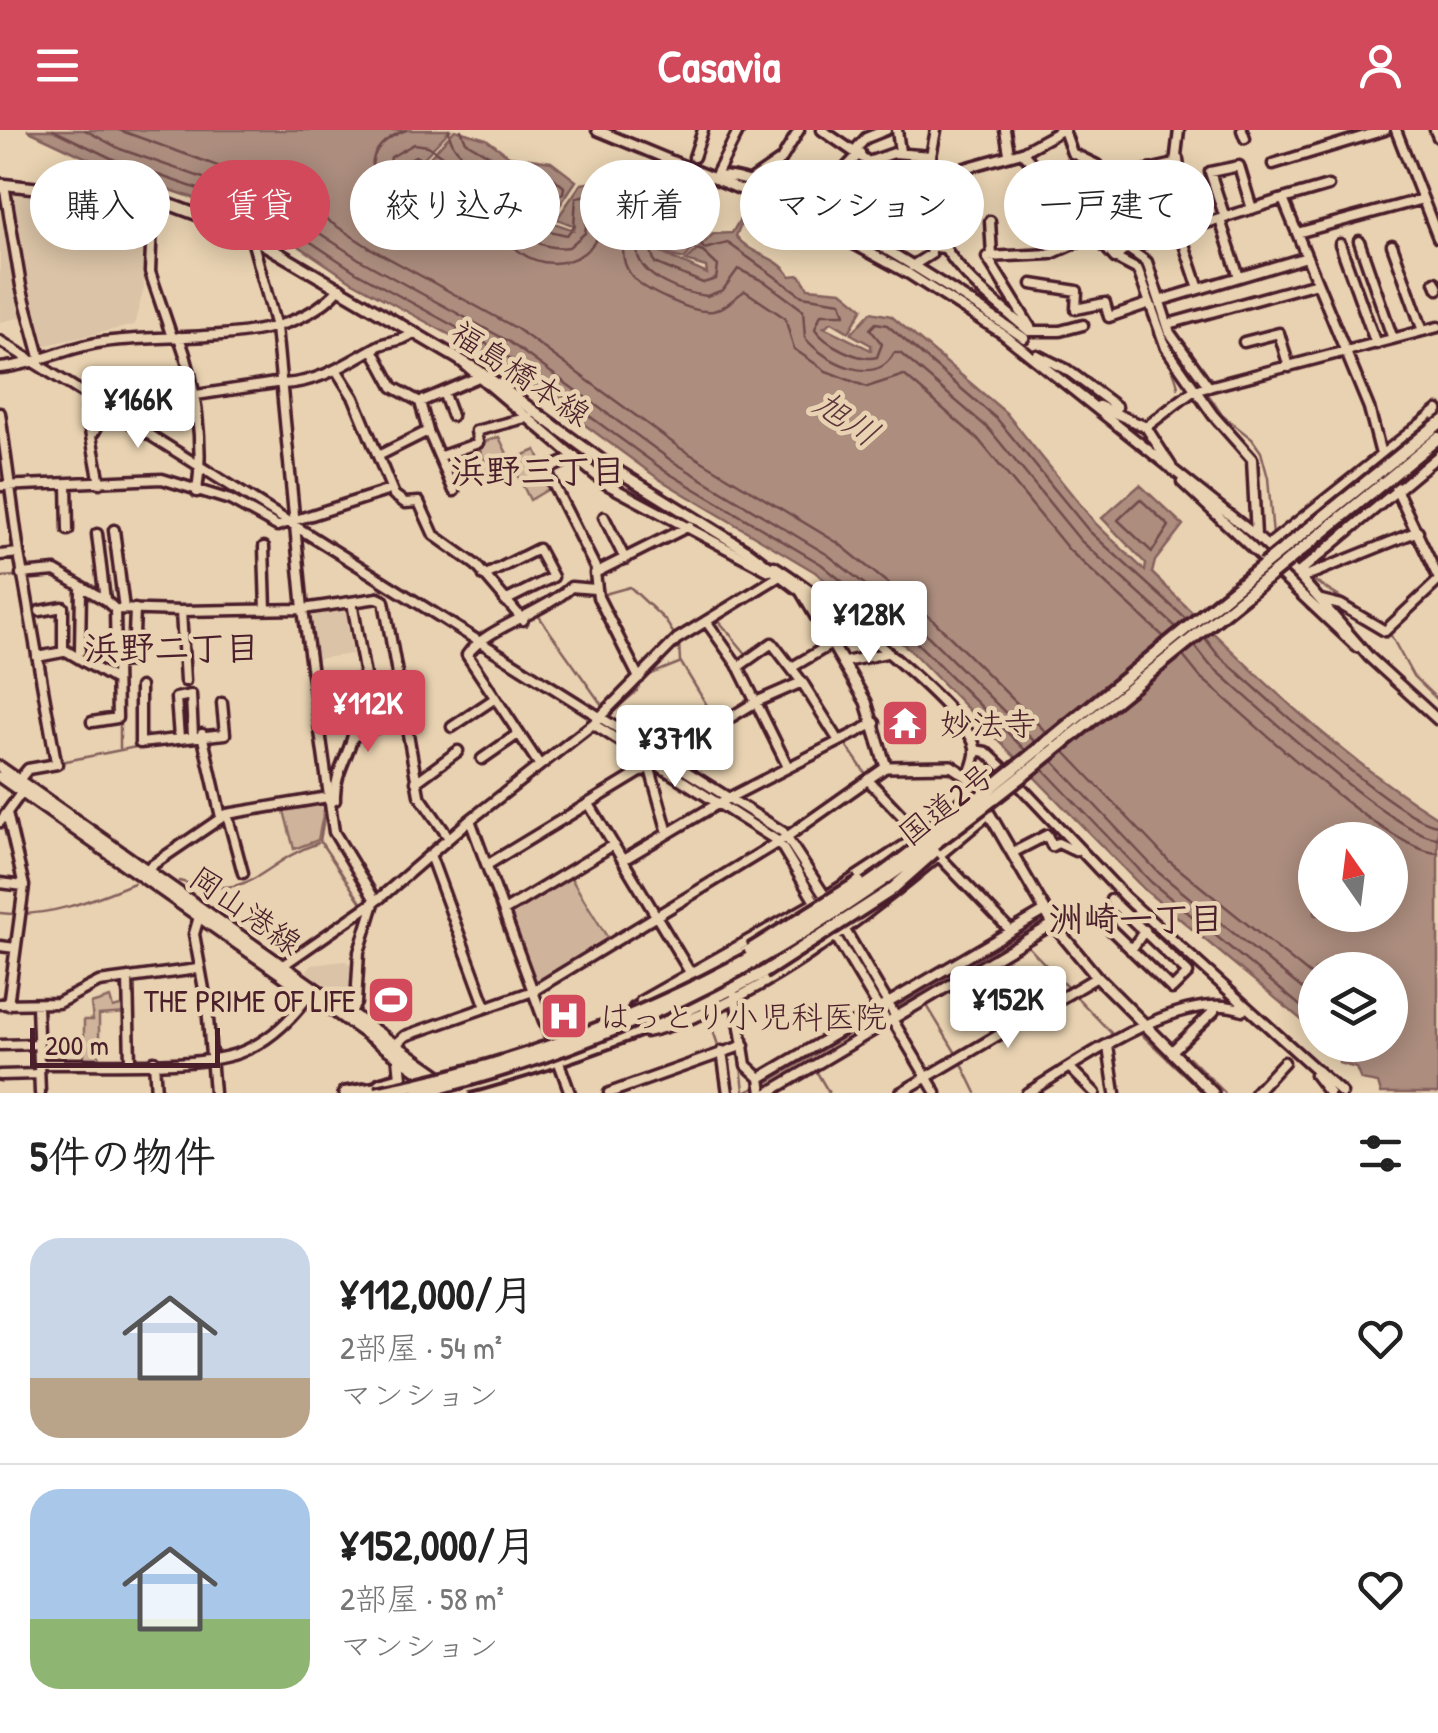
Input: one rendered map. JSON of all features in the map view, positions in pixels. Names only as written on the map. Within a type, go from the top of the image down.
[{"type":"highway","name":"国道2号","points":[[376,1093],[519,1058],[652,1008],[817,918],[1438,424]]},
{"type":"highway","name":"国道2号","points":[[418,1093],[566,1050],[672,1008],[821,926],[947,836],[1438,438]]},
{"type":"highway","points":[[446,1086],[580,1050],[688,1012],[763,973],[890,891],[921,866],[947,836]]},
{"type":"highway","points":[[446,1086],[626,1013],[750,950],[922,838]]},
{"type":"highway","points":[[483,1093],[580,1050]]},
{"type":"highway","points":[[348,1093],[397,1081],[404,1070],[395,1051]]},
{"type":"highway","points":[[348,1093],[446,1086],[536,1068]]},
{"type":"main road","name":"福島橋本線","points":[[2,184],[30,186]]},
{"type":"main road","name":"福島橋本線","points":[[275,250],[454,355],[608,464],[748,551],[800,591],[845,662],[875,723],[886,767]]},
{"type":"main road","points":[[886,767],[951,766],[968,777],[1054,924],[1138,1028],[1214,1093]]},
{"type":"main road","name":"岡山港線","points":[[0,767],[446,1086]]},
{"type":"main road","name":"岡山港線","points":[[0,777],[22,786]]},
{"type":"main road","name":"岡山港線","points":[[142,872],[200,917],[279,968],[310,995],[348,1017]]},
{"type":"main road","name":"岡山港線","points":[[395,1051],[446,1086]]},
{"type":"street","points":[[597,130],[672,160]]},
{"type":"street","points":[[694,157],[703,130]]},
{"type":"street","points":[[720,167],[738,130]]},
{"type":"street","points":[[781,160],[799,130]]},
{"type":"street","points":[[822,130],[870,160]]},
{"type":"street","points":[[851,160],[866,138],[886,130]]},
{"type":"street","points":[[900,152],[897,131],[911,130]]},
{"type":"street","points":[[932,160],[936,130]]},
{"type":"street","points":[[1005,130],[1009,153]]},
{"type":"street","points":[[1178,159],[1179,130]]},
{"type":"street","points":[[1273,164],[1385,130]]},
{"type":"street","points":[[1396,130],[1438,238]]},
{"type":"street","points":[[984,161],[1022,152],[1061,131],[1072,154],[1086,160]]},
{"type":"street","points":[[874,160],[900,152],[931,156]]},
{"type":"street","points":[[1022,152],[1030,160]]},
{"type":"street","points":[[1238,277],[1210,172],[1239,166],[1252,209]]},
{"type":"street","points":[[2,184],[21,286],[40,357]]},
{"type":"street","points":[[1214,221],[1328,186]]},
{"type":"street","points":[[1283,199],[1382,453],[1438,579],[1388,630],[1341,605],[1320,600]]},
{"type":"street","points":[[1297,233],[1423,199]]},
{"type":"street","points":[[990,221],[992,256]]},
{"type":"street","points":[[1360,241],[1393,340]]},
{"type":"street","points":[[1340,244],[1376,344]]},
{"type":"street","points":[[1392,245],[1423,332]]},
{"type":"street","points":[[151,250],[150,272],[176,337],[193,397],[200,471],[197,489]]},
{"type":"street","points":[[255,250],[276,327],[291,529],[334,832],[375,900],[359,952],[356,1003],[348,1017]]},
{"type":"street","points":[[865,250],[1003,334],[1096,406],[1268,546],[1370,658]]},
{"type":"street","points":[[883,250],[1028,333]]},
{"type":"street","points":[[912,266],[931,254],[930,250]]},
{"type":"street","points":[[945,250],[956,269],[1028,333]]},
{"type":"street","points":[[1028,333],[1020,304],[986,261],[992,256],[1051,254],[1060,250]]},
{"type":"street","points":[[1109,250],[1138,270],[1166,348],[1204,388]]},
{"type":"street","points":[[1116,258],[1125,250]]},
{"type":"street","points":[[1130,250],[1147,262],[1174,340],[1252,458],[1256,536]]},
{"type":"street","points":[[1186,250],[1199,289]]},
{"type":"street","points":[[1162,300],[1307,257]]},
{"type":"street","points":[[1168,324],[1317,283]]},
{"type":"street","points":[[1032,284],[1077,291],[1076,309],[1105,303],[1109,317],[1150,303]]},
{"type":"street","points":[[0,368],[29,364],[40,357],[98,343],[276,327],[300,320],[340,288]]},
{"type":"street","points":[[1003,334],[1060,331],[1083,324]]},
{"type":"street","points":[[1142,426],[1204,388],[1438,327]]},
{"type":"street","points":[[107,409],[304,383],[414,332]]},
{"type":"street","points":[[1244,342],[1279,332],[1288,367]]},
{"type":"street","points":[[0,342],[291,529],[601,718],[658,762],[668,833]]},
{"type":"street","points":[[372,350],[393,387],[420,402],[454,491]]},
{"type":"street","points":[[1028,352],[1066,370],[1142,426],[1176,474],[1438,720]]},
{"type":"street","points":[[279,968],[375,900],[539,764],[601,718],[677,638],[708,623],[775,574],[606,484],[530,417],[476,378],[454,355]]},
{"type":"street","points":[[337,371],[379,456],[391,491],[419,502],[434,535],[484,576],[521,618]]},
{"type":"street","points":[[420,402],[476,378]]},
{"type":"street","points":[[444,392],[452,416]]},
{"type":"street","points":[[91,401],[100,480]]},
{"type":"street","points":[[1096,406],[1142,426]]},
{"type":"street","points":[[93,436],[107,409]]},
{"type":"street","points":[[1268,546],[1438,410]]},
{"type":"street","points":[[0,413],[5,486],[56,763],[28,769],[0,822]]},
{"type":"street","points":[[441,456],[478,443],[476,432],[530,417]]},
{"type":"street","points":[[1299,576],[1437,457],[1414,429]]},
{"type":"street","points":[[379,456],[428,431]]},
{"type":"street","points":[[575,457],[546,470],[596,569],[595,587],[639,678]]},
{"type":"street","points":[[5,486],[162,479],[230,500],[291,529],[391,491]]},
{"type":"street","points":[[66,484],[68,530]]},
{"type":"street","points":[[604,517],[624,559]]},
{"type":"street","points":[[596,569],[690,526]]},
{"type":"street","points":[[92,722],[117,718],[114,530]]},
{"type":"street","points":[[1299,576],[1418,531]]},
{"type":"street","points":[[97,534],[116,606]]},
{"type":"street","points":[[264,547],[266,610]]},
{"type":"street","points":[[484,576],[538,548],[552,577],[505,601]]},
{"type":"street","points":[[748,551],[840,613],[886,652],[968,734],[975,750],[968,777]]},
{"type":"street","points":[[0,556],[19,554]]},
{"type":"street","points":[[21,575],[55,571],[80,591],[116,606],[135,609],[303,609],[378,598],[384,601],[416,782],[424,804],[450,838]]},
{"type":"street","points":[[539,764],[468,660],[476,643],[536,612],[570,586],[595,587]]},
{"type":"street","points":[[80,591],[80,651]]},
{"type":"street","points":[[800,591],[840,613]]},
{"type":"street","points":[[352,602],[366,676],[356,682]]},
{"type":"street","points":[[40,611],[63,607],[63,649]]},
{"type":"street","points":[[116,662],[132,661],[135,609]]},
{"type":"street","points":[[180,611],[185,681]]},
{"type":"street","points":[[708,623],[738,667],[788,767]]},
{"type":"street","points":[[795,666],[833,643]]},
{"type":"street","points":[[738,667],[774,646],[795,666],[841,740]]},
{"type":"street","points":[[37,657],[63,649],[114,679]]},
{"type":"street","points":[[845,662],[886,652]]},
{"type":"street","points":[[486,865],[756,702],[802,682]]},
{"type":"street","points":[[140,687],[140,743],[225,734],[222,703]]},
{"type":"street","points":[[330,801],[355,736],[353,705],[401,688]]},
{"type":"street","points":[[179,738],[176,698],[191,696],[243,873]]},
{"type":"street","points":[[452,727],[494,699]]},
{"type":"street","points":[[355,736],[405,716]]},
{"type":"street","points":[[601,718],[647,756],[783,839],[845,930],[887,1011]]},
{"type":"street","points":[[623,860],[724,800],[875,723]]},
{"type":"street","points":[[482,759],[518,734]]},
{"type":"street","points":[[975,750],[986,752],[1002,766],[1125,897],[1342,1093]]},
{"type":"street","points":[[416,782],[458,752]]},
{"type":"street","points":[[395,1051],[486,1006],[533,991],[783,839],[886,767]]},
{"type":"street","points":[[868,780],[1012,930]]},
{"type":"street","points":[[626,1013],[922,838],[974,790]]},
{"type":"street","points":[[142,872],[224,815],[330,801]]},
{"type":"street","points":[[590,804],[691,974]]},
{"type":"street","points":[[7,813],[24,886],[4,1004],[58,1003],[100,982],[198,969]]},
{"type":"street","points":[[616,1038],[676,1024],[735,996],[836,936],[990,814]]},
{"type":"street","points":[[470,820],[552,1043]]},
{"type":"street","points":[[1012,853],[1046,836],[1052,846],[1058,843],[1079,852]]},
{"type":"street","points":[[783,839],[816,903],[936,1093]]},
{"type":"street","points":[[504,910],[613,845]]},
{"type":"street","points":[[430,856],[486,1006]]},
{"type":"street","points":[[0,883],[24,886]]},
{"type":"street","points":[[1125,897],[1146,933]]},
{"type":"street","points":[[1103,922],[1172,989],[1188,972],[1110,900]]},
{"type":"street","points":[[735,996],[746,1065],[760,1078],[765,1093],[813,1066],[887,1011],[1045,911]]},
{"type":"street","points":[[200,917],[194,934],[214,1059],[214,1093]]},
{"type":"street","points":[[760,1078],[887,1011],[924,1000],[1054,924]]},
{"type":"street","points":[[1131,950],[1146,933]]},
{"type":"street","points":[[0,946],[15,948]]},
{"type":"street","points":[[900,1093],[1096,977]]},
{"type":"street","points":[[128,978],[130,1062]]},
{"type":"street","points":[[0,1075],[130,1062],[214,1059],[242,1052],[291,1020],[310,995]]},
{"type":"street","points":[[1026,1093],[1138,1028],[1217,1003],[1252,1014]]},
{"type":"street","points":[[38,1005],[40,1093]]},
{"type":"street","points":[[1170,1052],[1214,1011]]},
{"type":"street","points":[[0,1045],[38,1044]]},
{"type":"street","points":[[609,1093],[744,1045]]},
{"type":"street","points":[[1108,1046],[1115,1093]]},
{"type":"street","points":[[722,1051],[728,1093]]},
{"type":"street","points":[[558,1060],[570,1093]]},
{"type":"street","points":[[154,1061],[156,1093]]},
{"type":"street","points":[[1255,1093],[1284,1062]]},
{"type":"street","points":[[1310,1067],[1329,1093]]},
{"type":"street","points":[[1070,1068],[1095,1093]]},
{"type":"street","points":[[1042,1084],[1048,1093]]},
{"type":"shaded area","points":[[0,191],[30,193],[30,250],[144,250],[144,288],[134,325],[46,345],[36,314],[0,322]]},
{"type":"shaded area","points":[[499,437],[513,466],[512,460],[536,450],[552,487],[530,500],[514,468],[490,476],[478,444]]},
{"type":"shaded area","points":[[345,605],[352,654],[314,659],[306,612]]},
{"type":"shaded area","points":[[326,800],[318,840],[294,849],[283,807]]},
{"type":"shaded area","points":[[569,875],[609,940],[536,984],[508,915]]},
{"type":"shaded area","points":[[345,961],[355,968],[350,1002],[307,972],[311,965]]},
{"type":"shaded area","points":[[121,989],[126,989],[127,1013],[99,1015],[99,1060],[84,1059],[84,1020],[93,1020],[91,1004],[110,998],[113,1008],[124,1005]]},
{"type":"water","name":"旭川","points":[[27,130],[450,130],[422,160],[350,160],[350,250],[560,250],[560,225],[574,230],[575,226],[560,220],[560,215],[580,185],[580,250],[692,250],[684,259],[659,252],[707,274],[706,267],[686,261],[697,250],[720,250],[720,234],[732,233],[740,220],[736,236],[740,250],[753,250],[778,263],[790,276],[800,275],[808,288],[842,291],[863,308],[849,332],[832,322],[824,327],[871,350],[871,345],[851,334],[871,312],[891,316],[1006,413],[1096,524],[1145,571],[1146,564],[1102,518],[1140,485],[1183,525],[1155,561],[1152,573],[1323,734],[1438,818],[1438,1093],[1381,1093],[1378,1083],[1361,1080],[1356,1068],[1339,1063],[1408,1062],[1408,952],[1298,952],[1298,1017],[1145,890],[908,648],[815,572],[659,479],[496,360],[351,281],[305,250],[330,250],[330,160],[190,160],[190,197],[170,190],[170,160],[91,160]]},
{"type":"water","points":[[455,130],[486,139],[509,156],[537,160],[427,160]]},
{"type":"water","points":[[560,169],[576,181],[560,205]]},
{"type":"pier","points":[[1197,609],[1216,629],[1032,779],[1013,759]]},
{"type":"waterway","points":[[1107,255],[1125,267]]},
{"type":"waterway","points":[[1139,283],[1145,302]]},
{"type":"waterway","points":[[1147,309],[1178,388]]},
{"type":"waterway","points":[[1350,355],[1438,332]]},
{"type":"waterway","points":[[1208,392],[1346,356]]},
{"type":"waterway","points":[[31,365],[87,401]]},
{"type":"waterway","points":[[287,386],[299,516]]},
{"type":"waterway","points":[[1206,391],[1222,415],[1252,439],[1261,452],[1268,478],[1273,536]]},
{"type":"waterway","points":[[94,405],[197,470]]},
{"type":"waterway","points":[[1378,426],[1385,444]]},
{"type":"waterway","points":[[8,440],[9,450]]},
{"type":"waterway","points":[[204,474],[277,522]]},
{"type":"waterway","points":[[139,476],[171,478]]},
{"type":"waterway","points":[[1405,493],[1430,551]]},
{"type":"waterway","points":[[303,523],[353,506]]},
{"type":"waterway","points":[[417,507],[430,535],[470,565],[516,618]]},
{"type":"waterway","points":[[300,537],[452,629]]},
{"type":"waterway","points":[[0,577],[18,576]]},
{"type":"waterway","points":[[59,578],[77,591]]},
{"type":"waterway","points":[[1311,579],[1384,625]]},
{"type":"waterway","points":[[572,583],[589,585]]},
{"type":"waterway","points":[[601,595],[630,587],[665,620],[679,642],[680,661],[717,722]]},
{"type":"waterway","points":[[356,597],[386,589]]},
{"type":"waterway","points":[[84,594],[104,604]]},
{"type":"waterway","points":[[538,615],[609,715]]},
{"type":"waterway","points":[[689,636],[718,620],[753,662],[772,648]]},
{"type":"waterway","points":[[1389,632],[1413,676],[1438,700]]},
{"type":"waterway","points":[[779,647],[866,774]]},
{"type":"waterway","points":[[604,719],[637,691],[644,677],[679,663]]},
{"type":"waterway","points":[[509,665],[723,799]]},
{"type":"waterway","points":[[318,673],[338,680],[349,702]]},
{"type":"waterway","points":[[120,721],[120,748]]},
{"type":"waterway","points":[[61,762],[141,746]]},
{"type":"waterway","points":[[729,803],[781,837]]},
{"type":"waterway","points":[[326,806],[320,841],[362,904]]},
{"type":"waterway","points":[[179,881],[225,887],[241,884],[318,843]]},
{"type":"waterway","points":[[805,873],[818,894]]},
{"type":"waterway","points":[[0,913],[51,911],[134,883]]},
{"type":"waterway","points":[[888,1012],[1017,935],[1116,1038]]},
{"type":"waterway","points":[[844,938],[881,1001]]},
{"type":"waterway","points":[[920,994],[957,1055]]},
{"type":"waterway","points":[[708,1016],[719,1048],[737,1043]]},
{"type":"waterway","points":[[765,1084],[878,1017]]},
{"type":"waterway","points":[[1138,1031],[1204,1093]]},
{"type":"waterway","points":[[634,1080],[719,1048]]},
{"type":"waterway","points":[[739,1051],[744,1090]]},
{"type":"waterway","points":[[1189,1057],[1225,1093]]},
{"type":"waterway","points":[[961,1062],[976,1093]]},
{"type":"waterway","points":[[815,1069],[829,1093]]},
{"type":"waterway","points":[[44,1076],[46,1093]]},
{"type":"waterway","points":[[744,1093],[757,1087]]},
{"type":"place","name":"妙法寺","points":[[905,723]]},
{"type":"place","name":"THE PRIME OF LIFE","points":[[391,1000]]},
{"type":"place","name":"はっとり小児科医院","points":[[564,1016]]},
{"type":"district","name":"浜野三丁目","points":[[538,470]]},
{"type":"district","name":"浜野二丁目","points":[[172,647]]},
{"type":"district","name":"洲崎一丁目","points":[[1136,918]]}]
